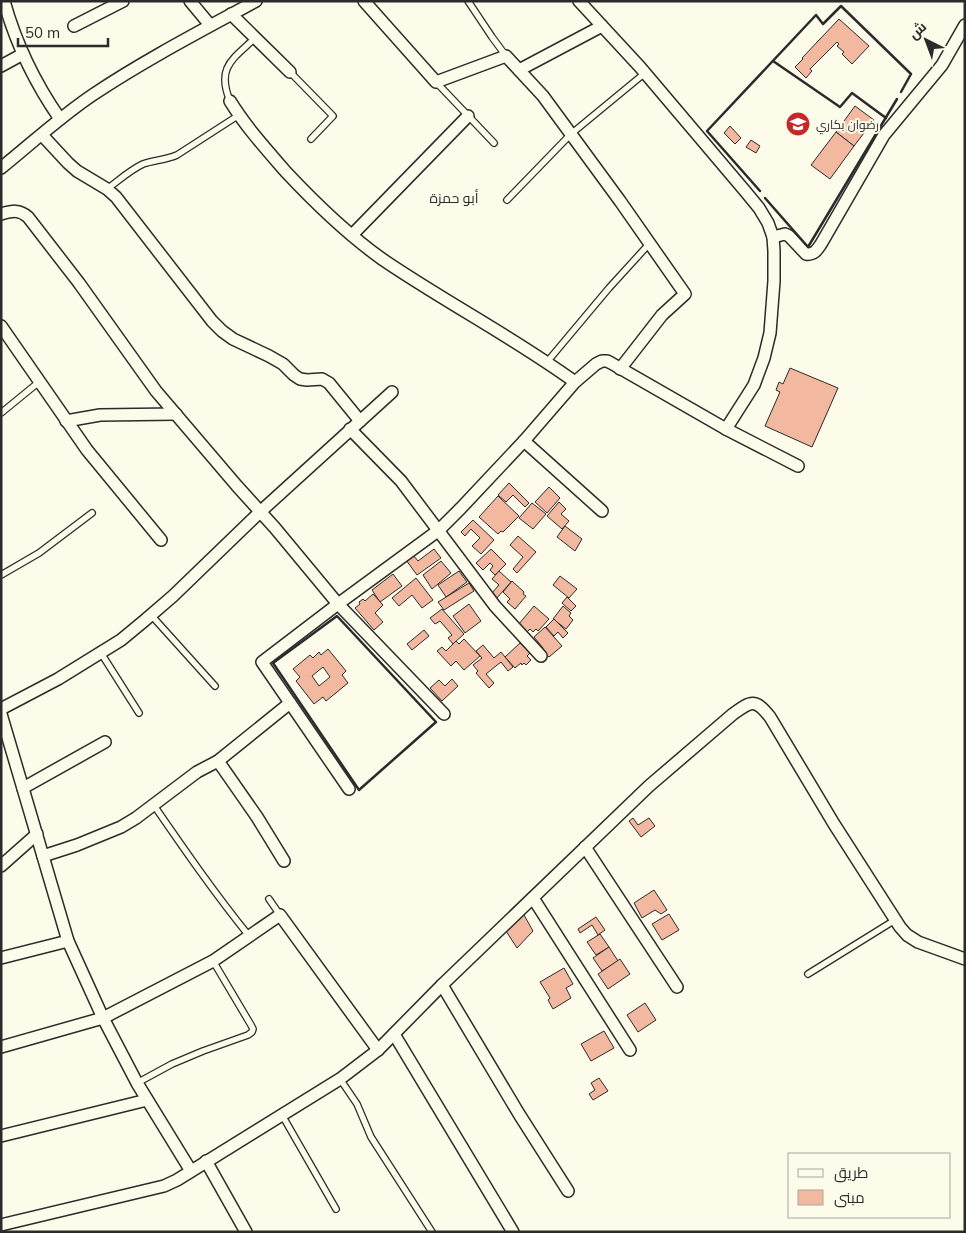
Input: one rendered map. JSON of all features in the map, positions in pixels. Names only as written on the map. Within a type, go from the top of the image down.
[{"type":"street","points":[[4,1],[23,54],[40,87],[60,118]]},
{"type":"street","points":[[74,26],[123,1]]},
{"type":"street","points":[[190,1],[210,25]]},
{"type":"street","points":[[1,168],[60,118],[93,95],[210,25],[256,1]]},
{"type":"street","points":[[364,1],[436,82],[506,56],[543,96],[650,243],[685,294],[662,315],[620,369]]},
{"type":"street","points":[[578,1],[645,73],[759,208],[768,223],[773,237],[774,281],[770,333],[764,358],[754,385],[726,429]]},
{"type":"street","points":[[231,14],[290,72]]},
{"type":"street","points":[[773,237],[786,234],[806,254],[814,253],[884,135],[942,65],[965,25]]},
{"type":"street","points":[[519,70],[602,26]]},
{"type":"street","points":[[1,66],[23,54]]},
{"type":"street","points":[[230,101],[268,151],[310,198],[352,236],[423,285],[547,362],[575,382]]},
{"type":"street","points":[[352,236],[468,116]]},
{"type":"street","points":[[42,135],[72,167],[107,189],[116,197],[222,332],[233,340],[283,364],[300,379],[322,379],[329,383],[360,420]]},
{"type":"street","points":[[1,214],[15,211],[23,213],[28,217],[79,283],[156,391],[338,604],[444,714]]},
{"type":"street","points":[[1,326],[87,450],[161,540]]},
{"type":"street","points":[[349,789],[262,662],[438,530],[524,441],[575,382],[596,364],[606,361],[726,429],[798,466]]},
{"type":"street","points":[[1,709],[58,679],[101,653],[151,616],[260,512],[392,392]]},
{"type":"street","points":[[66,421],[100,416],[176,414]]},
{"type":"street","points":[[350,429],[401,481],[495,606],[541,656]]},
{"type":"street","points":[[524,441],[602,511]]},
{"type":"street","points":[[43,856],[76,846],[121,827],[136,818],[197,772],[218,761],[290,703]]},
{"type":"street","points":[[1,1225],[164,1186],[177,1180],[340,1079],[378,1050],[442,985],[649,786],[732,714],[744,706],[753,703],[762,706],[770,717],[834,824],[900,927],[918,942],[965,959]]},
{"type":"street","points":[[1,714],[68,941],[103,1018],[137,1083],[191,1171]]},
{"type":"street","points":[[24,788],[104,742]]},
{"type":"street","points":[[218,761],[257,817],[284,861]]},
{"type":"street","points":[[1,866],[37,834]]},
{"type":"street","points":[[585,847],[677,987]]},
{"type":"street","points":[[533,898],[630,1050]]},
{"type":"street","points":[[1,1047],[103,1018],[213,961],[280,915],[378,1050]]},
{"type":"street","points":[[1,958],[68,941]]},
{"type":"street","points":[[442,985],[519,1114],[568,1191]]},
{"type":"street","points":[[394,1034],[513,1232]]},
{"type":"street","points":[[1,1136],[147,1100]]},
{"type":"street","points":[[206,1161],[246,1232]]},
{"type":"lane","points":[[468,1],[506,56]]},
{"type":"lane","points":[[230,101],[225,89],[225,73],[232,61],[255,38]]},
{"type":"lane","points":[[290,72],[333,116],[311,139]]},
{"type":"lane","points":[[507,200],[571,134],[645,73]]},
{"type":"lane","points":[[436,82],[494,143]]},
{"type":"lane","points":[[107,189],[140,165],[177,155],[239,115]]},
{"type":"lane","points":[[547,362],[609,288],[650,243]]},
{"type":"lane","points":[[1,412],[39,382]]},
{"type":"lane","points":[[1,575],[39,553],[92,513]]},
{"type":"lane","points":[[151,616],[215,686]]},
{"type":"lane","points":[[101,653],[139,713]]},
{"type":"lane","points":[[153,804],[196,868],[250,937]]},
{"type":"lane","points":[[268,899],[280,915]]},
{"type":"lane","points":[[808,974],[895,920]]},
{"type":"lane","points":[[137,1083],[180,1061],[252,1032],[251,1025],[213,961]]},
{"type":"lane","points":[[340,1079],[357,1104],[371,1137],[432,1232]]},
{"type":"lane","points":[[282,1115],[336,1209]]},
{"type":"building","points":[[839,19],[869,46],[852,64],[842,54],[844,52],[837,46],[839,44],[837,42],[810,69],[812,71],[806,78],[795,67]]},
{"type":"building","points":[[855,106],[874,120],[854,146],[836,132]]},
{"type":"building","points":[[730,126],[741,138],[735,144],[724,133]]},
{"type":"building","points":[[836,132],[854,146],[830,179],[811,165]]},
{"type":"building","points":[[751,140],[760,146],[756,153],[746,147]]},
{"type":"building","points":[[790,368],[838,388],[812,447],[765,426],[780,392],[776,390],[779,382],[783,384]]},
{"type":"building","points":[[509,483],[529,503],[525,507],[513,495],[506,502],[498,495]]},
{"type":"building","points":[[549,487],[560,498],[547,513],[535,502]]},
{"type":"building","points":[[498,496],[519,516],[503,532],[501,531],[498,534],[479,517]]},
{"type":"building","points":[[559,502],[566,509],[561,514],[569,521],[562,529],[547,516]]},
{"type":"building","points":[[532,503],[546,514],[533,529],[519,518]]},
{"type":"building","points":[[473,520],[494,540],[481,554],[472,546],[480,538],[471,529],[465,536],[461,532]]},
{"type":"building","points":[[565,526],[582,539],[575,551],[557,537]]},
{"type":"building","points":[[518,536],[536,552],[517,573],[513,569],[523,557],[510,545]]},
{"type":"building","points":[[434,549],[441,558],[417,575],[406,560],[413,555],[418,561]]},
{"type":"building","points":[[491,549],[506,564],[495,575],[490,570],[493,566],[490,563],[483,570],[476,563]]},
{"type":"building","points":[[441,561],[451,573],[432,589],[423,575]]},
{"type":"building","points":[[459,571],[467,582],[446,597],[438,585]]},
{"type":"building","points":[[499,571],[511,582],[496,599],[491,594],[499,585],[492,579]]},
{"type":"building","points":[[393,574],[402,586],[380,602],[372,590]]},
{"type":"building","points":[[560,576],[577,589],[569,598],[553,585]]},
{"type":"building","points":[[416,578],[433,600],[422,608],[412,595],[399,606],[392,598]]},
{"type":"building","points":[[512,581],[526,596],[515,609],[507,602],[510,599],[503,592]]},
{"type":"building","points":[[469,583],[474,591],[444,610],[438,602]]},
{"type":"building","points":[[373,594],[383,605],[375,613],[383,622],[374,630],[355,608],[360,604],[359,602],[363,599],[365,601]]},
{"type":"building","points":[[567,597],[576,606],[571,611],[562,603]]},
{"type":"building","points":[[469,604],[481,621],[465,633],[453,616]]},
{"type":"building","points":[[534,606],[549,619],[538,631],[536,629],[533,632],[530,629],[527,632],[518,625]]},
{"type":"building","points":[[563,606],[571,613],[569,616],[573,620],[566,629],[553,619]]},
{"type":"building","points":[[442,609],[464,634],[453,644],[448,638],[452,635],[440,621],[435,624],[430,618]]},
{"type":"building","points":[[554,619],[568,633],[563,638],[558,632],[554,636],[546,627]]},
{"type":"building","points":[[545,627],[562,646],[549,657],[534,637]]},
{"type":"building","points":[[424,630],[429,636],[412,650],[407,644]]},
{"type":"building","points":[[464,639],[480,656],[464,670],[456,661],[451,666],[437,651],[442,647],[446,651],[456,641],[459,644]]},
{"type":"building","points":[[520,643],[530,653],[527,656],[531,660],[526,665],[521,663],[515,668],[505,657]]},
{"type":"building","points":[[483,645],[494,658],[501,652],[513,667],[508,671],[501,662],[486,674],[494,683],[489,688],[476,673],[478,671],[473,665],[482,658],[476,651]]},
{"type":"building","points":[[328,649],[346,671],[342,675],[348,683],[326,701],[323,697],[314,704],[296,681],[300,677],[293,669],[310,655],[313,658],[319,652],[321,655]],"holes":[[[323,667],[330,677],[319,686],[312,676]]]},
{"type":"building","points":[[452,679],[458,686],[442,701],[430,688],[439,680],[445,686]]},
{"type":"building","points":[[633,818],[638,825],[649,818],[655,826],[641,837],[629,821]]},
{"type":"building","points":[[654,890],[667,910],[661,914],[655,910],[642,918],[634,903]]},
{"type":"building","points":[[669,914],[679,930],[662,940],[652,924]]},
{"type":"building","points":[[524,915],[533,931],[517,948],[506,931]]},
{"type":"building","points":[[596,917],[605,930],[598,935],[592,925],[580,933],[578,929]]},
{"type":"building","points":[[600,934],[609,947],[596,955],[587,942]]},
{"type":"building","points":[[609,947],[618,961],[602,971],[593,958]]},
{"type":"building","points":[[620,959],[630,974],[608,989],[598,974]]},
{"type":"building","points":[[564,968],[573,984],[566,988],[571,998],[553,1009],[548,1000],[550,998],[540,982]]},
{"type":"building","points":[[645,1003],[656,1020],[638,1032],[627,1015]]},
{"type":"building","points":[[604,1031],[614,1048],[591,1061],[581,1044]]},
{"type":"building","points":[[599,1078],[608,1091],[593,1100],[589,1094],[595,1090],[591,1083]]},
{"type":"wall","points":[[760,191],[707,131],[816,15],[823,24],[841,6],[911,74],[901,92]]},
{"type":"wall","points":[[773,61],[840,107],[852,93],[886,118]]},
{"type":"wall","points":[[765,198],[808,247],[897,99]]},
{"type":"wall","points":[[337,616],[436,722],[359,790],[273,663],[337,616]]},
{"type":"place","name":"رضوان بكاري","points":[[798,124]]},
{"type":"district","name":"أبو حمزة","points":[[454,198]]}]
